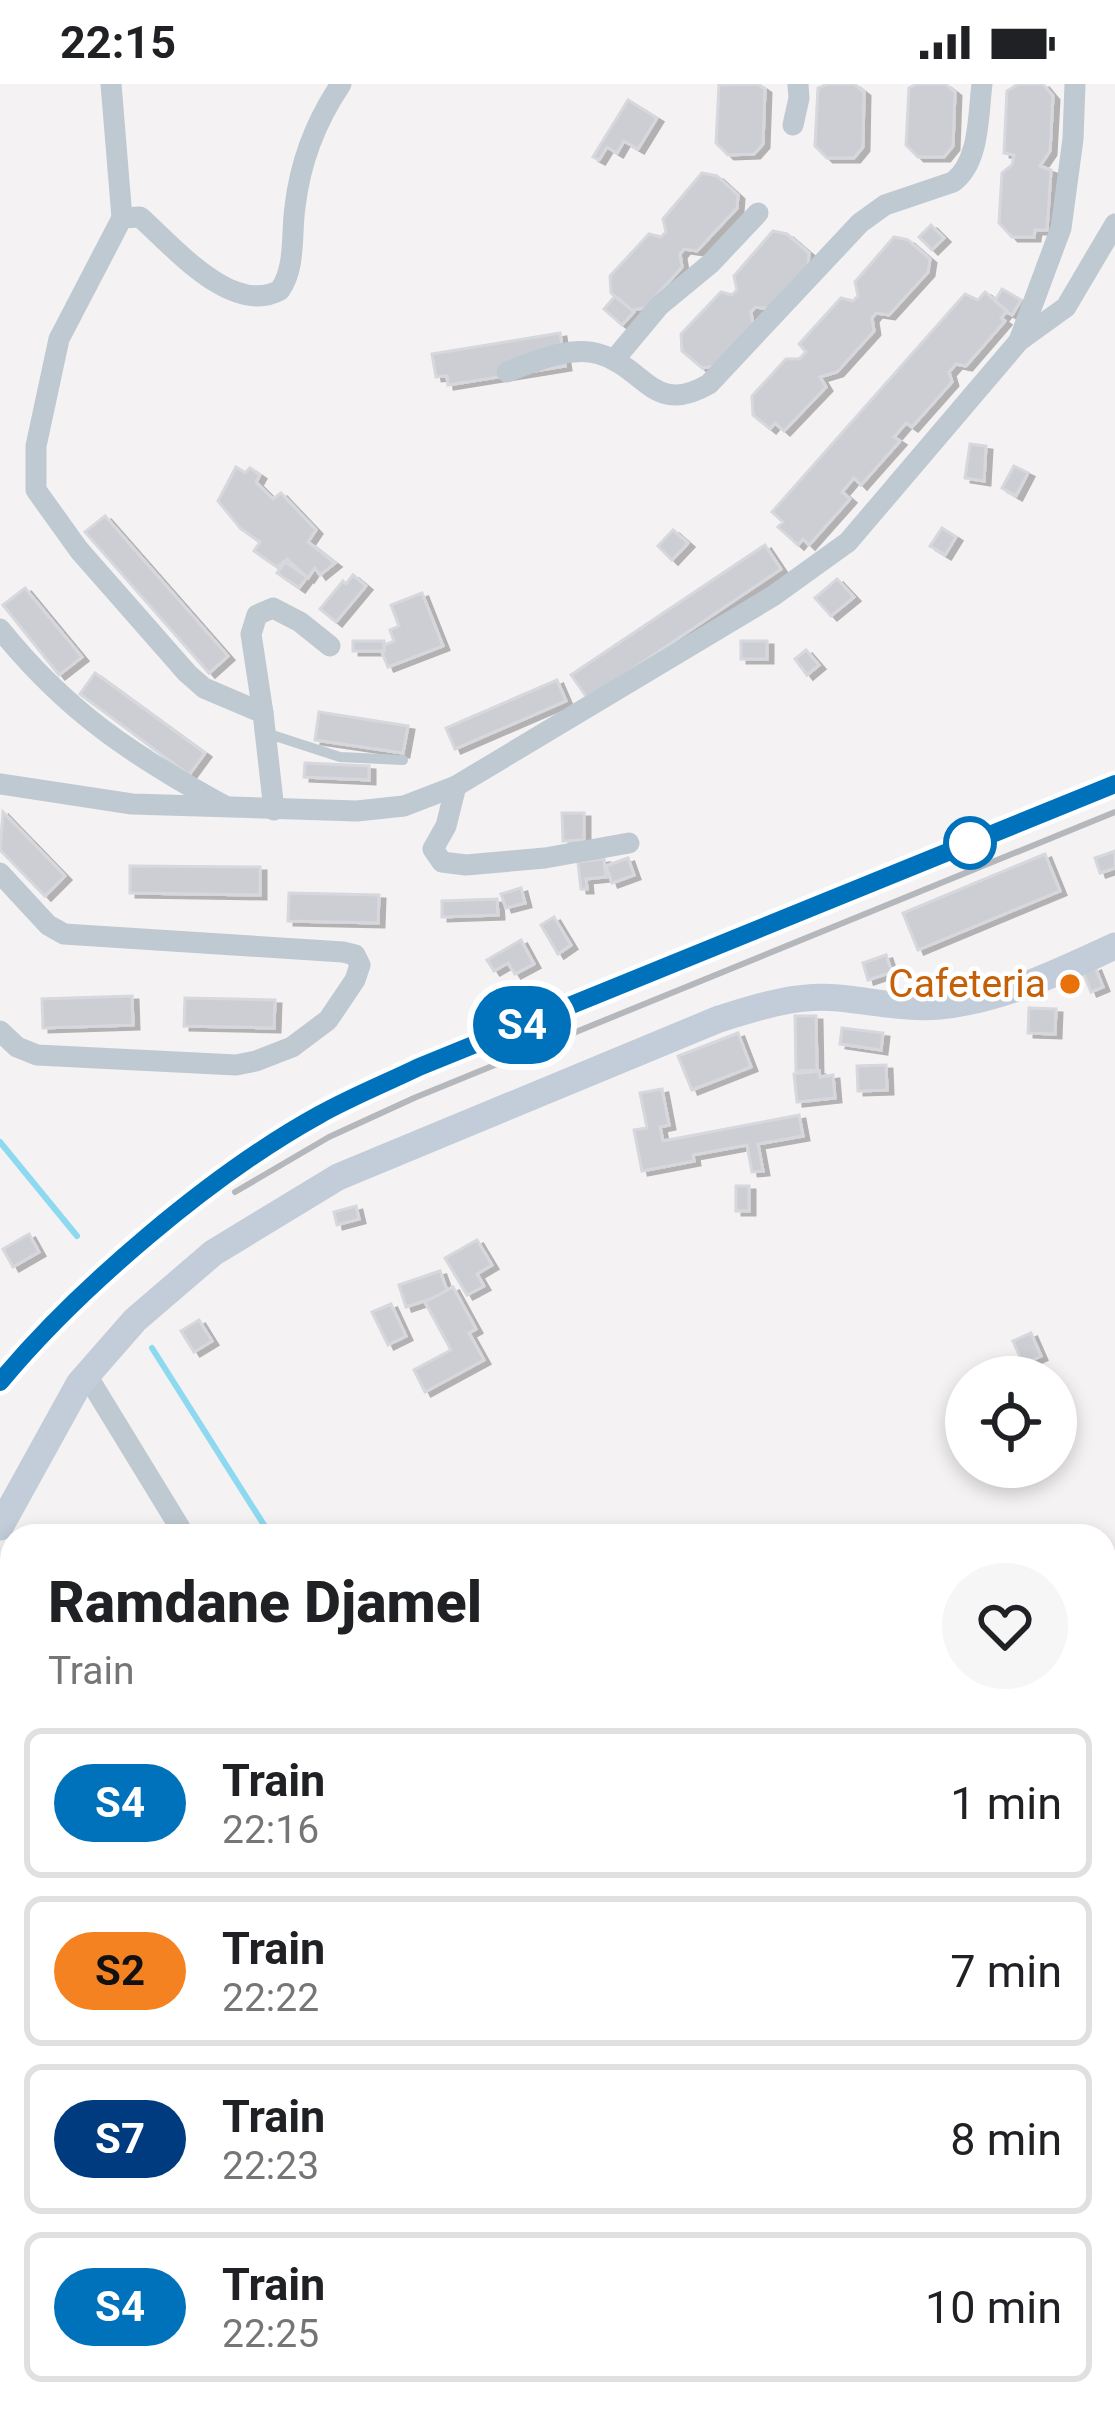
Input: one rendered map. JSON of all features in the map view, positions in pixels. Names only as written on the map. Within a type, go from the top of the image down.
[{"type":"main road","points":[[2,1524],[86,1374],[135,1320],[214,1253],[338,1177],[719,1019],[769,1003],[834,997],[911,1007],[974,1001],[1005,995],[1115,946]]},
{"type":"street","points":[[112,84],[122,218],[58,339],[36,446],[36,490],[79,550],[188,673],[204,688],[264,723]]},
{"type":"street","points":[[122,218],[140,217],[191,266],[241,293],[266,297],[280,290],[290,265],[296,201],[313,135],[341,84]]},
{"type":"street","points":[[793,125],[798,84]]},
{"type":"street","points":[[507,372],[581,351],[614,360],[660,393],[684,395],[709,384],[860,223],[885,206],[962,175],[971,157],[982,84]]},
{"type":"street","points":[[1018,341],[1061,228],[1075,84]]},
{"type":"street","points":[[614,360],[659,306],[710,264],[758,213]]},
{"type":"street","points":[[5,781],[132,804],[357,811],[404,806],[456,786],[572,720],[816,568],[848,542],[1018,341],[1066,307],[1115,224]]},
{"type":"street","points":[[274,809],[251,634],[257,615],[272,608],[284,613],[330,646]]},
{"type":"street","points":[[0,629],[58,697],[99,730],[228,808]]},
{"type":"street","points":[[456,786],[446,826],[433,849],[442,862],[466,865],[544,858],[629,843]]},
{"type":"street","points":[[0,874],[48,925],[64,934],[344,952],[355,955],[360,965],[344,1000],[309,1036],[272,1056],[236,1065],[37,1054],[17,1047],[0,1031]]},
{"type":"street","points":[[86,1374],[178,1524]]},
{"type":"lane","points":[[264,723],[340,757],[403,760]]},
{"type":"building","points":[[758,84],[765,89],[763,144],[754,154],[728,155],[716,143],[719,85]]},
{"type":"building","points":[[854,84],[864,92],[863,147],[854,158],[827,158],[815,146],[818,88]]},
{"type":"building","points":[[945,84],[955,92],[953,146],[944,157],[918,157],[906,145],[909,88]]},
{"type":"building","points":[[1018,84],[1043,84],[1053,96],[1050,151],[1040,166],[1051,170],[1047,230],[1035,230],[1034,237],[1012,237],[999,223],[1002,173],[1012,165],[1014,155],[1004,153],[1007,91]]},
{"type":"building","points":[[628,100],[657,118],[638,149],[624,141],[617,153],[607,147],[599,160],[593,157]]},
{"type":"building","points":[[702,173],[717,176],[738,195],[737,208],[697,251],[684,249],[682,267],[645,308],[631,310],[611,293],[610,276],[649,234],[661,237],[666,232],[663,219]]},
{"type":"building","points":[[931,225],[944,238],[932,250],[919,237]]},
{"type":"building","points":[[773,231],[787,234],[809,253],[808,266],[769,309],[755,307],[753,325],[716,366],[702,368],[682,351],[681,334],[721,292],[732,295],[737,290],[734,276]]},
{"type":"building","points":[[894,237],[908,240],[930,259],[928,272],[889,315],[876,313],[874,331],[837,372],[820,377],[826,387],[784,431],[775,423],[770,429],[753,415],[752,396],[786,359],[799,359],[806,352],[799,344],[841,298],[853,301],[858,296],[855,282]]},
{"type":"building","points":[[1002,289],[1021,300],[1012,315],[993,304]]},
{"type":"building","points":[[985,292],[1007,311],[1001,318],[1005,321],[966,366],[956,364],[949,372],[952,382],[912,427],[906,423],[894,437],[900,441],[861,485],[854,478],[842,492],[850,499],[809,545],[803,539],[798,545],[778,527],[783,522],[772,512],[965,294],[978,300]]},
{"type":"building","points":[[615,296],[634,312],[622,325],[604,309]]},
{"type":"building","points":[[560,333],[565,366],[448,385],[447,376],[436,377],[432,354]]},
{"type":"building","points":[[970,444],[986,446],[984,481],[965,478]]},
{"type":"building","points":[[1014,466],[1028,473],[1016,496],[1002,488]]},
{"type":"building","points":[[236,467],[260,475],[256,482],[273,499],[281,493],[316,530],[308,542],[335,563],[320,575],[315,568],[308,578],[287,559],[277,567],[254,551],[260,542],[241,529],[218,501]]},
{"type":"building","points":[[105,516],[228,656],[209,673],[85,532]]},
{"type":"building","points":[[942,528],[956,537],[945,555],[930,546]]},
{"type":"building","points":[[673,530],[688,543],[672,560],[658,546]]},
{"type":"building","points":[[765,545],[781,569],[588,699],[571,675]]},
{"type":"building","points":[[285,562],[307,577],[299,588],[277,573]]},
{"type":"building","points":[[353,575],[366,586],[336,622],[320,609]]},
{"type":"building","points":[[837,579],[854,597],[831,616],[815,598]]},
{"type":"building","points":[[25,588],[82,657],[59,675],[3,605]]},
{"type":"building","points":[[422,593],[443,646],[388,667],[380,647],[394,641],[390,630],[399,626],[391,605]]},
{"type":"building","points":[[353,641],[384,641],[384,651],[353,651]]},
{"type":"building","points":[[741,641],[767,641],[767,659],[741,659]]},
{"type":"building","points":[[806,650],[819,665],[807,675],[795,659]]},
{"type":"building","points":[[95,673],[205,753],[189,775],[80,694]]},
{"type":"building","points":[[557,680],[566,701],[455,749],[446,728]]},
{"type":"building","points":[[319,712],[408,726],[403,753],[315,740]]},
{"type":"building","points":[[305,763],[369,766],[369,780],[304,777]]},
{"type":"building","points":[[3,812],[65,876],[45,896],[0,850]]},
{"type":"building","points":[[562,813],[584,813],[584,840],[563,841]]},
{"type":"building","points":[[1115,851],[1115,868],[1100,873],[1095,858]]},
{"type":"building","points":[[1045,854],[1060,891],[918,950],[903,913]]},
{"type":"building","points":[[628,858],[634,875],[612,883],[606,866]]},
{"type":"building","points":[[604,859],[606,877],[586,879],[587,889],[581,889],[578,862]]},
{"type":"building","points":[[130,866],[260,867],[260,895],[130,893]]},
{"type":"building","points":[[521,888],[525,903],[506,908],[501,894]]},
{"type":"building","points":[[289,893],[379,895],[378,923],[288,921]]},
{"type":"building","points":[[497,899],[498,915],[442,917],[442,901]]},
{"type":"building","points":[[554,917],[571,945],[558,954],[541,925]]},
{"type":"building","points":[[521,940],[534,964],[515,974],[508,963],[494,971],[487,960]]},
{"type":"building","points":[[886,955],[892,972],[868,980],[863,963]]},
{"type":"building","points":[[1095,967],[1103,987],[1091,992],[1083,972]]},
{"type":"building","points":[[132,996],[133,1025],[43,1028],[42,999]]},
{"type":"building","points":[[185,998],[275,1000],[274,1028],[184,1026]]},
{"type":"building","points":[[1029,1008],[1056,1009],[1055,1034],[1028,1033]]},
{"type":"building","points":[[795,1016],[816,1016],[817,1070],[796,1071]]},
{"type":"building","points":[[842,1028],[883,1033],[881,1050],[840,1044]]},
{"type":"building","points":[[738,1033],[751,1067],[692,1090],[678,1056]]},
{"type":"building","points":[[886,1065],[887,1090],[858,1091],[857,1066]]},
{"type":"building","points":[[819,1071],[820,1077],[833,1075],[835,1098],[797,1102],[794,1074]]},
{"type":"building","points":[[662,1089],[669,1125],[660,1127],[663,1141],[799,1115],[803,1136],[758,1144],[763,1171],[752,1172],[747,1145],[642,1171],[634,1130],[647,1128],[640,1093]]},
{"type":"building","points":[[736,1186],[749,1186],[749,1211],[736,1211]]},
{"type":"building","points":[[356,1206],[359,1219],[337,1225],[334,1212]]},
{"type":"building","points":[[29,1234],[39,1252],[13,1267],[3,1249]]},
{"type":"building","points":[[477,1240],[492,1265],[477,1274],[484,1286],[467,1295],[445,1258]]},
{"type":"building","points":[[440,1271],[448,1293],[406,1307],[399,1285]]},
{"type":"building","points":[[453,1287],[476,1329],[469,1333],[484,1360],[425,1392],[414,1370],[451,1350],[425,1302]]},
{"type":"building","points":[[391,1304],[406,1336],[388,1345],[372,1312]]},
{"type":"building","points":[[199,1320],[212,1341],[194,1352],[181,1331]]},
{"type":"building","points":[[1031,1333],[1041,1356],[1020,1356],[1013,1341]]},
{"type":"waterway","points":[[0,1142],[77,1236]]},
{"type":"waterway","points":[[152,1348],[263,1524]]},
{"type":"railway","points":[[0,1382],[90,1286],[140,1242],[247,1163],[360,1095],[1115,784]]},
{"type":"railway","points":[[235,1192],[329,1137],[414,1098],[1115,812]]},
{"type":"train","name":"S4","points":[[0,1382],[64,1314],[142,1243],[317,1116],[419,1067],[1115,784]]},
{"type":"place","name":"Cafeteria","points":[[1070,984]]}]
